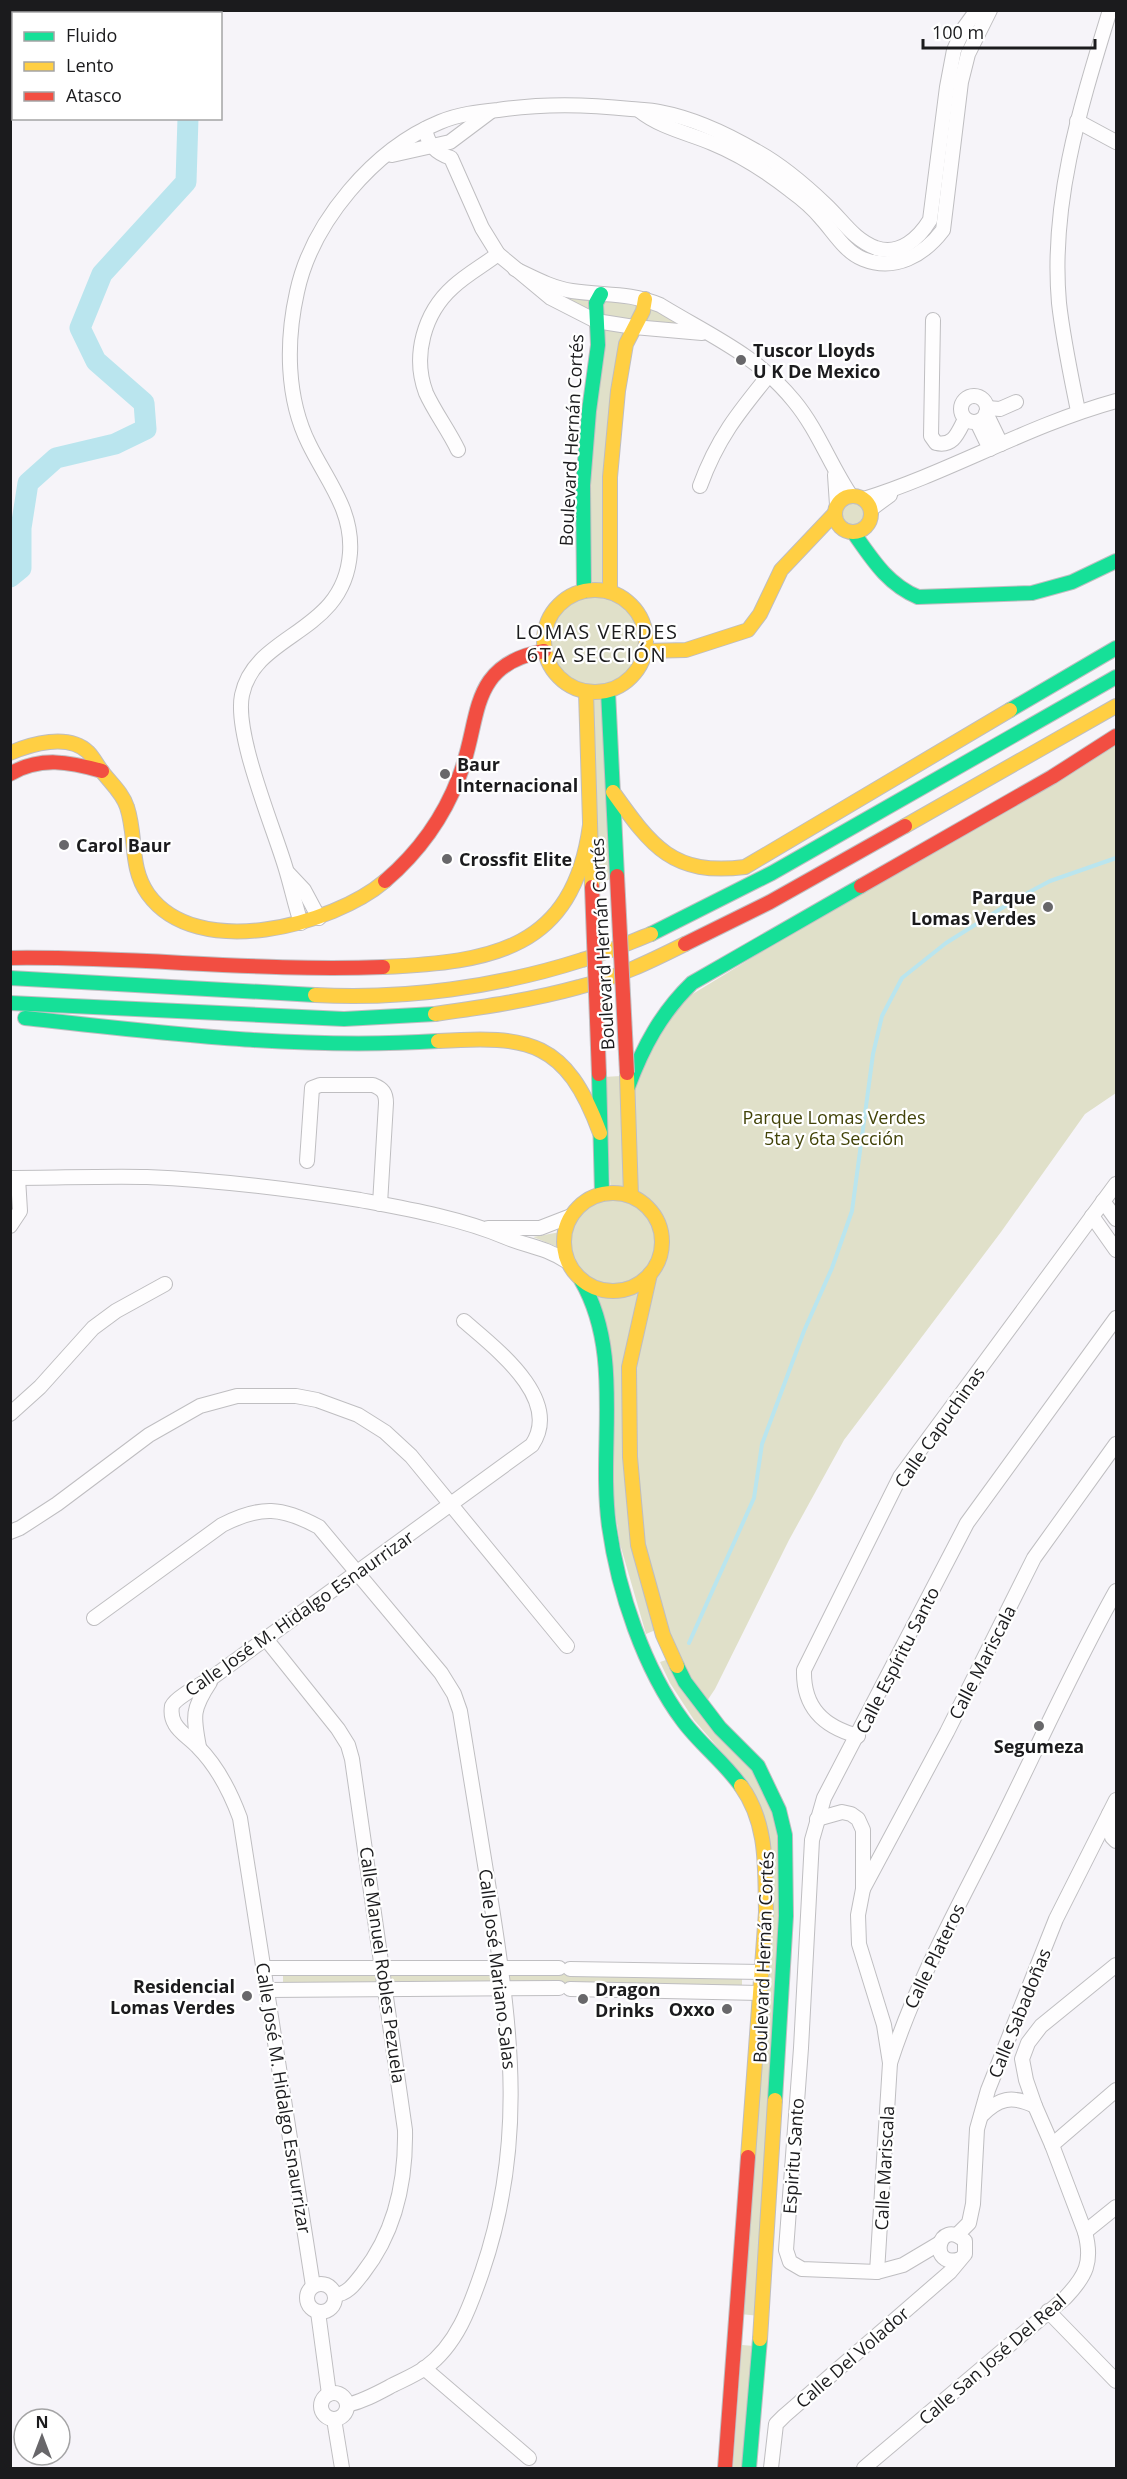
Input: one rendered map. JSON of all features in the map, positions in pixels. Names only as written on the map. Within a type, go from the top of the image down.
[{"type":"main road","name":"Boulevard Hernán Cortés","points":[[584,591],[583,485],[589,411],[598,345],[596,303],[601,294]]},
{"type":"main road","points":[[610,592],[609,507],[614,413],[625,349],[634,327],[644,314],[645,299]]},
{"type":"main road","points":[[646,651],[672,652],[691,649],[718,639],[734,624],[760,612],[781,571],[797,551],[820,532],[843,498],[862,501],[871,516],[854,529],[820,532]]},
{"type":"main road","points":[[836,509],[836,521],[854,529],[886,579],[903,592],[918,597],[1032,593],[1052,589],[1116,561]]},
{"type":"main road","points":[[584,591],[610,592],[627,600],[639,614],[646,632],[646,651],[641,665],[622,686],[608,691],[586,692],[566,684],[552,670],[544,651],[544,631],[551,613],[565,599],[584,591]]},
{"type":"main road","points":[[613,792],[639,828],[681,865],[703,871],[724,872],[745,867],[1116,648]]},
{"type":"main road","points":[[10,753],[29,745],[52,742],[81,747],[93,757],[122,795],[127,808],[134,861],[144,889],[165,911],[183,922],[203,929],[267,930],[319,918],[354,904],[388,881],[421,847],[451,798],[460,776],[482,699],[493,676],[512,661],[544,651]]},
{"type":"main road","points":[[10,978],[352,997],[427,992],[521,977],[583,960],[652,934],[772,873],[1116,677]]},
{"type":"main road","name":"Boulevard Hernán Cortés","points":[[608,691],[631,1196]]},
{"type":"main road","name":"Boulevard Hernán Cortés","points":[[586,692],[602,1194]]},
{"type":"main road","points":[[10,1003],[344,1019],[427,1015],[504,1004],[581,987],[645,964],[770,902],[1116,706]]},
{"type":"main road","points":[[627,1080],[657,1022],[692,983],[1053,777],[1116,736]]},
{"type":"main road","points":[[10,774],[32,762],[54,761],[102,771]]},
{"type":"main road","points":[[10,958],[63,956],[234,966],[355,969],[438,964],[471,958],[506,949],[547,923],[562,906],[580,876],[590,825]]},
{"type":"main road","points":[[10,1017],[274,1042],[363,1044],[477,1038],[507,1040],[535,1047],[567,1071],[580,1086],[590,1103],[600,1133]]},
{"type":"main road","points":[[616,1193],[631,1196],[650,1209],[661,1230],[661,1253],[650,1274],[633,1287],[611,1291],[601,1290],[581,1280],[568,1262],[563,1240],[571,1216],[579,1206],[602,1194],[616,1193]]},
{"type":"main road","name":"Boulevard Hernán Cortés","points":[[650,1274],[629,1367],[630,1457],[638,1545],[663,1635],[685,1682],[720,1728],[758,1766],[779,1810],[785,1835],[786,1916],[761,2321],[749,2469]]},
{"type":"main road","name":"Boulevard Hernán Cortés","points":[[581,1280],[595,1305],[604,1346],[607,1505],[625,1596],[659,1684],[678,1715],[700,1742],[724,1764],[738,1781],[759,1820],[764,1844],[762,1972],[725,2469]]},
{"type":"main road","points":[[642,1643],[663,1635]]},
{"type":"main road","points":[[650,1663],[672,1654]]},
{"type":"main road","points":[[737,2318],[761,2321]]},
{"type":"main road","points":[[735,2341],[759,2344]]},
{"type":"street","points":[[301,923],[288,873],[241,722],[242,694],[254,668],[274,649],[328,608],[343,586],[350,553],[348,519],[335,489],[308,443],[296,405],[289,366],[290,329],[297,290],[307,260],[323,227],[361,178],[384,157],[425,129],[449,118],[493,110],[555,104],[594,105],[665,112],[717,131],[757,151],[794,176],[856,237],[879,250],[902,248],[920,237],[930,220],[954,50],[964,28],[977,10]]},
{"type":"street","points":[[639,110],[648,117],[713,143],[753,165],[798,196],[820,216],[844,246],[863,259],[889,264],[915,258],[934,242],[943,230],[961,82],[968,54],[990,10]]},
{"type":"street","points":[[1078,411],[1059,302],[1059,261],[1067,168],[1077,121],[1110,10]]},
{"type":"street","points":[[384,157],[450,142],[493,110]]},
{"type":"street","points":[[449,118],[459,137],[452,158]]},
{"type":"street","points":[[1077,121],[1116,142]]},
{"type":"street","points":[[425,129],[432,147],[452,158],[478,220],[498,254],[551,298],[596,321],[634,327],[707,333]]},
{"type":"street","points":[[458,450],[427,394],[419,366],[423,336],[434,308],[453,287],[498,254]]},
{"type":"street","points":[[515,269],[553,287],[601,294],[629,295],[645,299],[660,305],[750,357],[794,400],[813,427],[835,473],[862,501],[898,489],[1078,411],[1116,401]]},
{"type":"street","points":[[933,320],[931,436],[936,443],[944,445],[953,441],[979,416],[1016,402]]},
{"type":"street","points":[[700,486],[713,453],[729,425],[769,375]]},
{"type":"street","points":[[979,416],[995,447]]},
{"type":"street","points":[[835,473],[836,509]]},
{"type":"street","points":[[288,873],[304,890],[319,918]]},
{"type":"street","points":[[307,1161],[312,1088],[320,1085],[373,1085],[381,1088],[386,1095],[386,1103],[380,1204]]},
{"type":"street","points":[[10,1226],[20,1211],[14,1178],[148,1177],[264,1186],[380,1204],[486,1228],[510,1226],[568,1262]]},
{"type":"street","name":"Calle Capuchinas","points":[[858,1736],[837,1730],[819,1717],[808,1700],[803,1684],[804,1670],[900,1478],[1116,1184]]},
{"type":"street","points":[[1103,1201],[1116,1219]]},
{"type":"street","points":[[526,1236],[571,1216]]},
{"type":"street","points":[[1092,1216],[1116,1250]]},
{"type":"street","points":[[10,1413],[40,1387],[93,1328],[116,1311],[165,1284]]},
{"type":"street","name":"Calle Espíritu Santo","points":[[801,2049],[812,1840],[824,1798],[967,1523],[1116,1318]]},
{"type":"street","name":"Calle José M. Hidalgo Esnaurrizar","points":[[313,2286],[240,1818],[231,1792],[219,1773],[199,1747],[176,1726],[172,1719],[173,1705],[176,1700],[213,1677],[532,1445],[538,1437],[540,1412],[528,1385],[511,1364],[464,1322]]},
{"type":"street","points":[[10,1532],[57,1504],[149,1435],[200,1406],[237,1396],[296,1396],[358,1415],[386,1432],[411,1456],[567,1646]]},
{"type":"street","name":"Calle Mariscala","points":[[863,1889],[947,1732],[1034,1558],[1116,1444]]},
{"type":"street","name":"Calle José Mariano Salas","points":[[94,1618],[222,1525],[256,1511],[278,1510],[299,1516],[320,1527],[441,1673],[454,1694],[460,1711],[501,1967],[511,2056],[510,2146],[503,2196],[492,2243],[462,2324],[438,2357],[424,2368],[375,2395],[347,2405]]},
{"type":"street","name":"Calle Plateros","points":[[890,2063],[905,2016],[939,1941],[1116,1591]]},
{"type":"street","name":"Calle Manuel Robles Pezuela","points":[[266,1639],[338,1729],[348,1745],[356,1782],[405,2130],[406,2156],[402,2184],[385,2238],[353,2286],[342,2295],[334,2295]]},
{"type":"street","points":[[199,1747],[195,1720],[197,1702],[213,1677]]},
{"type":"street","name":"Calle Sabadoñas","points":[[958,2234],[969,2223],[974,2204],[977,2129],[988,2090],[1056,1919],[1116,1800]]},
{"type":"street","name":"Calle Plateros","points":[[817,1818],[842,1812],[858,1819],[863,1830],[863,1889],[858,1915],[859,1944],[884,2025],[890,2063]]},
{"type":"street","points":[[1109,1814],[1113,1837],[1116,1841]]},
{"type":"street","points":[[1116,1965],[1041,2026],[1028,2043],[1022,2059],[1035,2106],[1052,2145],[1116,2090]]},
{"type":"street","points":[[263,1968],[568,1967],[762,1972]]},
{"type":"street","points":[[606,1969],[606,1989]]},
{"type":"street","points":[[267,1990],[606,1989],[760,1994]]},
{"type":"street","name":"Espiritu Santo","points":[[801,2049],[786,2250],[790,2262],[802,2268],[877,2272]]},
{"type":"street","name":"Calle Mariscala","points":[[877,2272],[890,2063]]},
{"type":"street","points":[[980,2118],[997,2102],[1022,2100],[1035,2106]]},
{"type":"street","name":"Calle San José Del Real","points":[[864,2469],[1078,2284],[1088,2265],[1089,2246],[1086,2232],[1052,2145]]},
{"type":"street","points":[[1086,2232],[1116,2207]]},
{"type":"street","points":[[877,2272],[903,2265],[940,2243],[950,2234],[958,2234],[965,2241],[967,2247],[965,2254],[960,2259],[947,2260],[942,2256],[940,2243]]},
{"type":"street","name":"Calle Del Volador","points":[[771,2469],[776,2424],[783,2416],[943,2279],[960,2259]]},
{"type":"street","points":[[326,2285],[332,2289],[334,2295],[331,2308],[318,2312],[312,2309],[306,2297],[313,2286],[326,2285]]},
{"type":"street","points":[[1048,2311],[1116,2381]]},
{"type":"street","points":[[318,2312],[329,2394]]},
{"type":"street","points":[[424,2368],[529,2458]]},
{"type":"street","points":[[329,2394],[337,2394],[344,2398],[347,2405],[346,2412],[334,2419],[322,2412],[321,2405],[329,2394]]},
{"type":"street","points":[[334,2419],[342,2469]]},
{"type":"green space","points":[[553,287],[629,295],[707,333],[634,327],[625,349],[609,590],[584,589],[596,321],[572,310]]},
{"type":"green space","points":[[853,497],[865,502],[870,514],[865,526],[853,531],[841,526],[836,514],[841,502]]},
{"type":"green space","points":[[595,592],[614,596],[630,606],[640,622],[644,641],[640,660],[630,676],[614,686],[595,690],[576,686],[560,676],[550,660],[546,641],[550,622],[560,606],[576,596]]},
{"type":"green space","points":[[586,693],[607,693],[617,876],[592,887]]},
{"type":"green space","name":"Parque Lomas Verdes 5ta y 6ta Sección","points":[[1116,736],[1116,1093],[1085,1114],[1001,1232],[844,1440],[789,1540],[715,1689],[703,1707],[658,1629],[646,1634],[620,1544],[614,1503],[612,1394],[585,1283],[614,1292],[636,1288],[643,1284],[629,1393],[649,1292],[665,1241],[657,1216],[633,1196],[629,1087],[668,1009]]},
{"type":"green space","points":[[621,1076],[625,1194],[611,1193],[603,1077]]},
{"type":"green space","points":[[611,1198],[628,1201],[643,1209],[651,1217],[659,1237],[658,1255],[649,1271],[635,1282],[618,1287],[600,1285],[584,1274],[570,1252],[533,1237],[571,1230],[578,1218],[592,1205]]},
{"type":"green space","points":[[669,1659],[754,1766],[782,1833],[760,2316],[740,2314],[771,1911],[740,1773],[694,1720],[670,1683],[660,1662]]},
{"type":"green space","points":[[283,1973],[742,1975],[742,1987],[283,1985]]},
{"type":"green space","points":[[742,2345],[754,2346],[746,2468],[733,2468]]},
{"type":"waterway","points":[[10,577],[21,568],[21,528],[28,483],[56,458],[115,444],[146,429],[144,403],[96,361],[80,328],[102,274],[186,182],[188,120]]},
{"type":"waterway","points":[[1020,897],[1050,881],[1116,858]]},
{"type":"waterway","points":[[689,1643],[754,1498],[762,1444],[804,1331],[832,1268],[852,1211],[873,1054],[882,1016],[902,978],[946,943],[1010,903]]},
{"type":"traffic: fast","points":[[584,591],[583,485],[589,411],[598,345],[596,303],[601,294]]},
{"type":"traffic: fast","points":[[853,532],[889,578],[907,592],[918,597],[1032,593],[1072,582],[1116,561]]},
{"type":"traffic: fast","points":[[1010,710],[1116,648]]},
{"type":"traffic: fast","points":[[651,934],[772,873],[1116,677]]},
{"type":"traffic: fast","points":[[608,691],[617,876]]},
{"type":"traffic: fast","points":[[628,1087],[654,1031],[671,1006],[692,983],[861,886]]},
{"type":"traffic: fast","points":[[10,978],[315,995]]},
{"type":"traffic: fast","points":[[10,1003],[344,1019],[435,1014]]},
{"type":"traffic: fast","points":[[25,1018],[283,1042],[438,1041]]},
{"type":"traffic: fast","points":[[599,1074],[602,1194]]},
{"type":"traffic: fast","points":[[581,1280],[594,1308],[602,1338],[607,1400],[606,1495],[613,1551],[626,1603],[645,1654],[669,1700],[683,1721],[741,1786]]},
{"type":"traffic: fast","points":[[677,1666],[685,1682],[720,1728],[758,1766],[779,1810],[785,1835],[786,1916],[775,2100]]},
{"type":"traffic: fast","points":[[749,2468],[760,2339]]},
{"type":"traffic: slow","points":[[610,592],[610,477],[618,391],[626,344],[643,311],[645,299]]},
{"type":"traffic: slow","points":[[853,496],[866,501],[871,514],[866,527],[853,532],[840,527],[835,514],[840,501],[853,496]]},
{"type":"traffic: slow","points":[[646,651],[686,650],[748,630],[760,614],[781,570],[835,513]]},
{"type":"traffic: slow","points":[[595,590],[624,598],[638,612],[646,641],[638,670],[624,684],[595,692],[566,684],[552,670],[544,641],[552,612],[566,598],[595,590]]},
{"type":"traffic: slow","points":[[586,692],[592,887]]},
{"type":"traffic: slow","points":[[905,826],[1116,706]]},
{"type":"traffic: slow","points":[[613,792],[640,828],[667,854],[699,867],[720,869],[745,867],[1010,710]]},
{"type":"traffic: slow","points":[[10,753],[28,746],[49,742],[70,743],[88,752],[125,802],[130,818],[138,873],[148,894],[170,915],[198,927],[231,931],[265,930],[300,922],[333,911],[362,897],[385,881]]},
{"type":"traffic: slow","points":[[383,967],[422,965],[492,953],[521,941],[546,924],[566,899],[581,867],[590,825]]},
{"type":"traffic: slow","points":[[315,995],[416,993],[484,984],[517,978],[582,960],[651,934]]},
{"type":"traffic: slow","points":[[435,1014],[561,992],[606,979],[685,944]]},
{"type":"traffic: slow","points":[[438,1041],[497,1040],[521,1043],[541,1050],[558,1062],[573,1079],[587,1102],[600,1133]]},
{"type":"traffic: slow","points":[[627,1075],[631,1196]]},
{"type":"traffic: slow","points":[[613,1193],[632,1197],[648,1207],[658,1223],[662,1242],[658,1261],[648,1277],[632,1287],[613,1291],[594,1287],[578,1277],[568,1261],[564,1242],[568,1223],[578,1207],[594,1197],[613,1193]]},
{"type":"traffic: slow","points":[[650,1274],[629,1367],[630,1457],[638,1545],[663,1635],[677,1666]]},
{"type":"traffic: slow","points":[[741,1786],[750,1800],[761,1831],[766,1912],[748,2157]]},
{"type":"traffic: slow","points":[[760,2339],[775,2100]]},
{"type":"traffic: jam","points":[[385,881],[409,858],[438,821],[459,777],[475,716],[489,682],[501,669],[519,658],[544,651]]},
{"type":"traffic: jam","points":[[861,886],[1052,777],[1116,736]]},
{"type":"traffic: jam","points":[[10,774],[21,768],[55,762],[102,771]]},
{"type":"traffic: jam","points":[[685,944],[770,902],[905,826]]},
{"type":"traffic: jam","points":[[617,876],[627,1073]]},
{"type":"traffic: jam","points":[[592,887],[599,1074]]},
{"type":"traffic: jam","points":[[10,958],[103,959],[290,967],[383,967]]},
{"type":"traffic: jam","points":[[725,2468],[748,2157]]},
{"type":"place","name":"Tuscor Lloyds U K De Mexico","points":[[741,360]]},
{"type":"place","name":"Baur Internacional","points":[[445,774]]},
{"type":"place","name":"Carol Baur","points":[[64,845]]},
{"type":"place","name":"Crossfit Elite","points":[[447,859]]},
{"type":"place","name":"Parque Lomas Verdes","points":[[1048,907]]},
{"type":"place","name":"Segumeza","points":[[1039,1726]]},
{"type":"place","name":"Residencial Lomas Verdes","points":[[247,1996]]},
{"type":"place","name":"Dragon Drinks","points":[[583,1999]]},
{"type":"place","name":"Oxxo","points":[[727,2009]]},
{"type":"district","name":"LOMAS VERDES 6TA SECCIÓN","points":[[597,642]]}]
